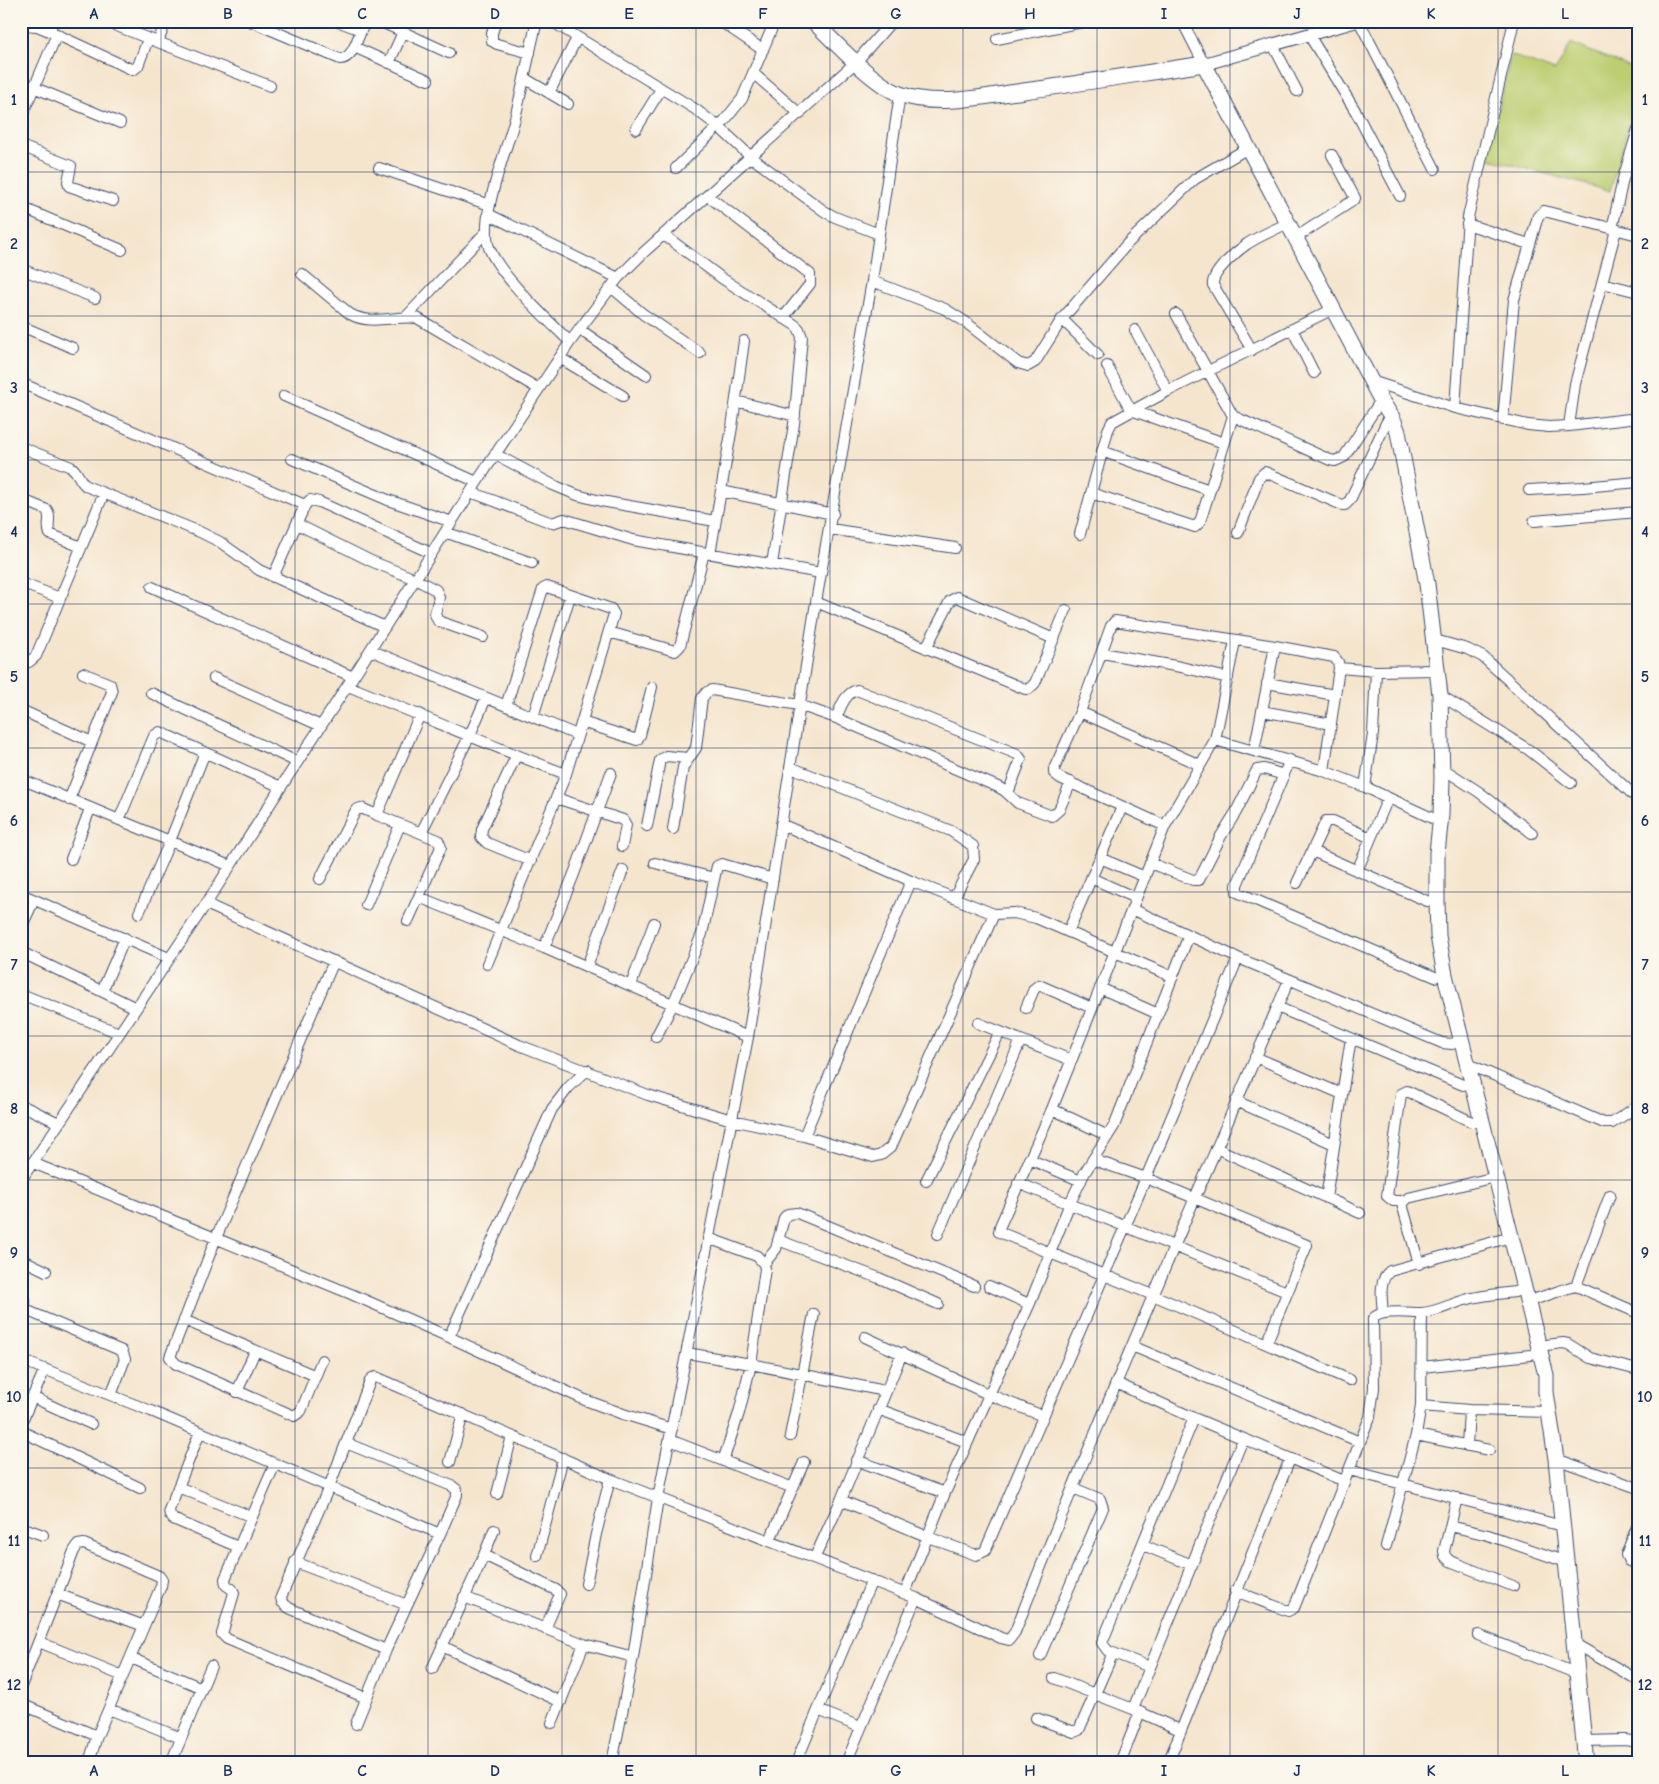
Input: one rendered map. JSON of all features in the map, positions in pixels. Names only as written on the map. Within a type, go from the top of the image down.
[{"type":"highway","points":[[813,21],[856,62],[888,88],[914,98],[941,101],[1072,85],[1204,64],[1371,381],[1384,410],[1432,670],[1440,695],[1442,768],[1441,815],[1437,853],[1438,936],[1444,975],[1463,1085],[1487,1180],[1527,1302],[1534,1350]]},
{"type":"highway","points":[[1384,410],[1394,419],[1398,432],[1427,584],[1434,640],[1431,735],[1432,818],[1427,852],[1428,938],[1435,977],[1457,1042],[1468,1064],[1507,1239],[1515,1292],[1534,1350],[1546,1375],[1546,1392],[1556,1459],[1586,1763]]},
{"type":"main road","points":[[1204,64],[1358,21]]},
{"type":"street","points":[[104,21],[270,86]]},
{"type":"street","points":[[21,25],[53,29],[133,70],[138,66],[166,21]]},
{"type":"street","points":[[250,21],[340,59],[348,57],[363,26],[337,21]]},
{"type":"street","points":[[379,21],[450,53]]},
{"type":"street","points":[[496,21],[492,33],[492,41],[530,53]]},
{"type":"street","points":[[537,21],[515,118],[489,210],[488,244],[498,263],[514,283],[570,342]]},
{"type":"street","points":[[551,21],[662,89],[719,127],[751,157],[824,211],[834,217],[879,234]]},
{"type":"street","points":[[720,21],[763,50]]},
{"type":"street","points":[[676,168],[719,127],[742,98],[775,21]]},
{"type":"street","points":[[997,39],[1088,21]]},
{"type":"street","points":[[1182,21],[1204,64]]},
{"type":"street","points":[[1358,21],[1435,169]]},
{"type":"street","points":[[1455,408],[1467,224],[1514,21]]},
{"type":"street","points":[[21,1180],[206,904],[351,682],[470,492],[579,329],[618,278],[856,62],[889,22]]},
{"type":"street","points":[[21,118],[34,87],[53,29]]},
{"type":"street","points":[[389,63],[403,32]]},
{"type":"street","points":[[1309,35],[1356,112],[1400,196]]},
{"type":"street","points":[[549,93],[577,38]]},
{"type":"street","points":[[1273,45],[1297,91]]},
{"type":"street","points":[[354,47],[428,80]]},
{"type":"street","points":[[753,73],[800,114]]},
{"type":"street","points":[[524,78],[568,104]]},
{"type":"street","points":[[21,82],[120,123]]},
{"type":"street","points":[[636,129],[662,89]]},
{"type":"street","points":[[612,1763],[633,1657],[658,1498],[748,1037],[799,705],[872,281],[900,94]]},
{"type":"street","points":[[1569,426],[1575,384],[1602,283],[1623,179],[1638,129]]},
{"type":"street","points":[[21,146],[71,166],[69,186],[113,201]]},
{"type":"street","points":[[872,281],[945,309],[964,321],[1023,366],[1028,366],[1035,362],[1062,320],[1128,243],[1204,172],[1248,148]]},
{"type":"street","points":[[1295,238],[1352,202],[1355,198],[1332,155]]},
{"type":"street","points":[[379,168],[489,210],[618,278]]},
{"type":"street","points":[[708,196],[810,274],[810,284],[783,318]]},
{"type":"street","points":[[21,207],[122,250]]},
{"type":"street","points":[[1503,420],[1514,300],[1538,216],[1544,211],[1638,235]]},
{"type":"street","points":[[1252,350],[1213,285],[1212,280],[1216,273],[1246,245],[1288,223]]},
{"type":"street","points":[[1467,224],[1530,244]]},
{"type":"street","points":[[406,317],[487,231]]},
{"type":"street","points":[[664,236],[723,279],[799,328],[802,337],[795,416],[772,564]]},
{"type":"street","points":[[21,269],[95,298]]},
{"type":"street","points":[[302,274],[350,314],[359,319],[406,317],[425,321],[539,389]]},
{"type":"street","points":[[1602,283],[1638,292]]},
{"type":"street","points":[[611,287],[653,322],[700,353]]},
{"type":"street","points":[[1080,534],[1108,430],[1112,422],[1168,391],[1333,309]]},
{"type":"street","points":[[1176,314],[1233,416],[1335,461],[1344,458],[1384,410]]},
{"type":"street","points":[[1062,320],[1098,355]]},
{"type":"street","points":[[21,326],[73,348]]},
{"type":"street","points":[[579,329],[646,375]]},
{"type":"street","points":[[1135,330],[1168,391]]},
{"type":"street","points":[[1292,330],[1314,372]]},
{"type":"street","points":[[609,632],[675,651],[680,646],[715,521],[736,401],[744,341]]},
{"type":"street","points":[[560,358],[623,396]]},
{"type":"street","points":[[1107,366],[1131,410],[1224,443]]},
{"type":"street","points":[[1371,381],[1455,408],[1503,420],[1549,427],[1638,418]]},
{"type":"street","points":[[21,383],[305,505]]},
{"type":"street","points":[[284,396],[477,482]]},
{"type":"street","points":[[736,401],[795,416]]},
{"type":"street","points":[[1238,532],[1259,478],[1265,472],[1345,505],[1350,500],[1384,410]]},
{"type":"street","points":[[1091,493],[1192,527],[1199,524],[1233,416]]},
{"type":"street","points":[[21,447],[71,467],[83,484],[200,532],[220,542],[254,568],[385,627]]},
{"type":"street","points":[[1102,452],[1210,490]]},
{"type":"street","points":[[495,454],[553,485],[577,495],[715,521]]},
{"type":"street","points":[[292,459],[388,500],[452,522]]},
{"type":"street","points":[[1529,490],[1638,482]]},
{"type":"street","points":[[721,491],[833,514]]},
{"type":"street","points":[[470,492],[552,523],[564,520],[633,540],[821,573]]},
{"type":"street","points":[[21,660],[29,662],[36,656],[104,493]]},
{"type":"street","points":[[21,499],[47,510],[50,516],[47,527],[50,534],[81,547]]},
{"type":"street","points":[[273,577],[305,505],[310,500],[319,502],[431,553]]},
{"type":"street","points":[[1534,521],[1638,512]]},
{"type":"street","points":[[296,524],[438,591],[439,597],[435,617],[438,621],[483,637]]},
{"type":"street","points":[[830,529],[955,548]]},
{"type":"street","points":[[445,532],[532,563]]},
{"type":"street","points":[[21,583],[60,598]]},
{"type":"street","points":[[152,587],[420,714],[516,756],[566,774]]},
{"type":"street","points":[[488,964],[566,774],[614,614],[611,609],[547,587],[543,589],[506,706]]},
{"type":"street","points":[[533,718],[570,596]]},
{"type":"street","points":[[926,648],[950,601],[957,598],[1054,638]]},
{"type":"street","points":[[816,602],[1025,689],[1029,689],[1035,683],[1066,610]]},
{"type":"street","points":[[1165,826],[1054,773],[1054,769],[1080,712],[1111,626],[1115,621],[1334,657],[1338,662],[1339,668],[1324,771]]},
{"type":"street","points":[[1434,640],[1467,649],[1483,657],[1638,799]]},
{"type":"street","points":[[1234,641],[1215,740],[1165,826],[1052,1109],[1018,1183],[999,1232],[1104,1274],[1350,1380]]},
{"type":"street","points":[[1254,751],[1275,646]]},
{"type":"street","points":[[370,650],[577,735]]},
{"type":"street","points":[[1102,653],[1182,667],[1228,678]]},
{"type":"street","points":[[1339,668],[1376,671],[1432,670]]},
{"type":"street","points":[[1365,787],[1373,734],[1376,671]]},
{"type":"street","points":[[69,800],[111,696],[112,688],[110,684],[83,673]]},
{"type":"street","points":[[214,678],[321,726]]},
{"type":"street","points":[[1267,683],[1335,695]]},
{"type":"street","points":[[582,722],[636,740],[640,735],[652,686]]},
{"type":"street","points":[[673,829],[682,771],[688,758],[695,750],[702,698],[707,692],[712,690],[799,705],[836,718],[998,787],[1008,793],[1018,804],[1052,816],[1059,810],[1070,782]]},
{"type":"street","points":[[836,718],[847,696],[852,691],[857,690],[1017,754],[1020,756],[1020,762],[1008,793]]},
{"type":"street","points":[[151,693],[297,762]]},
{"type":"street","points":[[1440,695],[1529,750],[1572,783]]},
{"type":"street","points":[[421,833],[470,735],[486,698]]},
{"type":"street","points":[[21,710],[92,742]]},
{"type":"street","points":[[1262,711],[1331,724]]},
{"type":"street","points":[[1080,712],[1200,765]]},
{"type":"street","points":[[377,815],[420,714]]},
{"type":"street","points":[[119,820],[157,733],[164,733],[281,787]]},
{"type":"street","points":[[1215,740],[1324,771],[1365,787],[1432,818]]},
{"type":"street","points":[[139,913],[205,752]]},
{"type":"street","points":[[516,756],[482,830],[481,838],[487,843],[531,861]]},
{"type":"street","points":[[647,826],[660,760],[666,756],[688,758]]},
{"type":"street","points":[[1290,760],[1237,885],[1238,892],[1435,977]]},
{"type":"street","points":[[790,767],[951,831],[972,846],[974,859],[954,898]]},
{"type":"street","points":[[1442,768],[1479,792],[1532,832]]},
{"type":"street","points":[[1150,863],[1193,880],[1199,880],[1257,770],[1264,769],[1284,775]]},
{"type":"street","points":[[544,948],[574,874],[611,773]]},
{"type":"street","points":[[21,779],[230,866]]},
{"type":"street","points":[[556,798],[621,819],[626,824],[622,846]]},
{"type":"street","points":[[1357,871],[1388,798]]},
{"type":"street","points":[[1068,932],[1122,807]]},
{"type":"street","points":[[320,880],[356,810],[361,808],[438,840],[441,847],[408,921]]},
{"type":"street","points":[[71,859],[90,809]]},
{"type":"street","points":[[1297,883],[1324,823],[1329,820],[1371,838]]},
{"type":"street","points":[[781,824],[911,881],[994,914],[1014,913],[1027,915],[1173,977]]},
{"type":"street","points":[[366,906],[400,825]]},
{"type":"street","points":[[1312,851],[1427,901]]},
{"type":"street","points":[[1100,858],[1145,877]]},
{"type":"street","points":[[655,863],[714,878]]},
{"type":"street","points":[[656,1037],[673,1004],[702,934],[717,866],[722,864],[773,880]]},
{"type":"street","points":[[587,966],[623,870]]},
{"type":"street","points":[[1091,878],[1136,898]]},
{"type":"street","points":[[804,1136],[911,881]]},
{"type":"street","points":[[21,894],[170,958]]},
{"type":"street","points":[[419,897],[587,966],[748,1037]]},
{"type":"street","points":[[21,928],[34,900]]},
{"type":"street","points":[[206,904],[519,1045],[664,1101],[732,1120],[804,1136],[873,1157],[881,1155],[891,1147],[994,914]]},
{"type":"street","points":[[1132,909],[1238,958],[1442,1043],[1457,1042]]},
{"type":"street","points":[[631,985],[654,923]]},
{"type":"street","points":[[905,1593],[945,1493],[1029,1304],[1070,1203],[1108,1136],[1189,935]]},
{"type":"street","points":[[102,991],[125,938]]},
{"type":"street","points":[[21,952],[136,1008]]},
{"type":"street","points":[[841,1500],[976,1555],[985,1551],[1146,1178],[1238,958]]},
{"type":"street","points":[[322,1360],[301,1411],[294,1416],[237,1392],[172,1361],[170,1357],[216,1238],[334,961]]},
{"type":"street","points":[[386,1650],[285,1606],[282,1602],[282,1593],[328,1487],[372,1378],[380,1378],[610,1479],[905,1593],[1009,1640],[1015,1632],[1116,1383],[1289,980]]},
{"type":"street","points":[[1026,1008],[1034,989],[1039,985],[1092,1008]]},
{"type":"street","points":[[1100,988],[1158,1014]]},
{"type":"street","points":[[21,994],[119,1033]]},
{"type":"street","points":[[1277,1007],[1463,1085]]},
{"type":"street","points":[[978,1023],[1071,1060]]},
{"type":"street","points":[[926,1181],[1000,1032]]},
{"type":"street","points":[[1326,1198],[1351,1038]]},
{"type":"street","points":[[938,1234],[1020,1040]]},
{"type":"street","points":[[1256,1057],[1342,1094]]},
{"type":"street","points":[[1468,1064],[1604,1123],[1612,1123],[1638,1106]]},
{"type":"street","points":[[449,1337],[552,1109],[568,1088],[587,1070]]},
{"type":"street","points":[[1472,1122],[1407,1091],[1401,1094],[1387,1196],[1393,1201],[1403,1201],[1408,1198],[1487,1180]]},
{"type":"street","points":[[1236,1101],[1334,1144]]},
{"type":"street","points":[[21,1105],[60,1123]]},
{"type":"street","points":[[1052,1109],[1108,1136]]},
{"type":"street","points":[[1216,1148],[1360,1213]]},
{"type":"street","points":[[1029,1159],[1081,1181]]},
{"type":"street","points":[[1094,1160],[1146,1178],[1306,1245],[1266,1344]]},
{"type":"street","points":[[33,1163],[351,1294],[586,1400],[672,1429]]},
{"type":"street","points":[[1018,1183],[1287,1292]]},
{"type":"street","points":[[1576,1286],[1610,1195]]},
{"type":"street","points":[[1403,1201],[1402,1204],[1419,1264]]},
{"type":"street","points":[[764,1264],[774,1253],[784,1218],[788,1214],[796,1213],[974,1286]]},
{"type":"street","points":[[708,1238],[757,1256],[764,1264],[766,1270],[751,1364],[739,1413],[723,1461]]},
{"type":"street","points":[[1383,1313],[1382,1282],[1385,1274],[1390,1270],[1419,1264],[1507,1239]]},
{"type":"street","points":[[778,1240],[878,1278],[938,1304]]},
{"type":"street","points":[[21,1259],[46,1271]]},
{"type":"street","points":[[988,1286],[1029,1304]]},
{"type":"street","points":[[1527,1302],[1571,1286],[1576,1286],[1638,1313]]},
{"type":"street","points":[[1235,1591],[1288,1611],[1294,1608],[1372,1409],[1374,1388],[1373,1319],[1375,1316],[1383,1313],[1422,1313],[1439,1310],[1476,1297],[1515,1292]]},
{"type":"street","points":[[21,1295],[24,1298],[25,1308],[28,1311],[122,1351],[125,1359],[111,1395]]},
{"type":"street","points":[[1386,1546],[1416,1435],[1421,1406],[1422,1313]]},
{"type":"street","points":[[790,1436],[814,1314]]},
{"type":"street","points":[[184,1320],[316,1376]]},
{"type":"street","points":[[865,1337],[988,1394],[1043,1416]]},
{"type":"street","points":[[1422,1367],[1534,1350],[1563,1343],[1568,1344],[1590,1358],[1638,1370]]},
{"type":"street","points":[[1132,1346],[1360,1442]]},
{"type":"street","points":[[237,1392],[255,1351]]},
{"type":"street","points":[[687,1353],[885,1390]]},
{"type":"street","points":[[815,1557],[841,1500],[885,1390],[902,1353]]},
{"type":"street","points":[[21,1360],[111,1395],[440,1534]]},
{"type":"street","points":[[21,1423],[45,1369]]},
{"type":"street","points":[[1116,1383],[1344,1481]]},
{"type":"street","points":[[32,1397],[91,1424]]},
{"type":"street","points":[[1421,1406],[1469,1410],[1549,1412]]},
{"type":"street","points":[[878,1409],[967,1442]]},
{"type":"street","points":[[1467,1446],[1469,1410]]},
{"type":"street","points":[[450,1462],[463,1414]]},
{"type":"street","points":[[1150,1667],[1108,1651],[1102,1643],[1194,1418]]},
{"type":"street","points":[[21,1431],[140,1488]]},
{"type":"street","points":[[200,1432],[169,1510],[170,1515],[173,1519],[238,1547]]},
{"type":"street","points":[[1416,1435],[1489,1450]]},
{"type":"street","points":[[497,1494],[512,1436]]},
{"type":"street","points":[[1120,1763],[1150,1667],[1243,1439]]},
{"type":"street","points":[[670,1440],[793,1488]]},
{"type":"street","points":[[346,1443],[455,1488],[456,1495],[386,1650],[356,1724]]},
{"type":"street","points":[[537,1556],[563,1458]]},
{"type":"street","points":[[1168,1763],[1235,1591],[1290,1459]]},
{"type":"street","points":[[1556,1459],[1638,1488]]},
{"type":"street","points":[[856,1460],[945,1493]]},
{"type":"street","points":[[770,1540],[804,1462]]},
{"type":"street","points":[[275,1464],[225,1579],[226,1585],[234,1593],[222,1630],[223,1636],[366,1698]]},
{"type":"street","points":[[1349,1470],[1562,1526]]},
{"type":"street","points":[[586,1584],[610,1479]]},
{"type":"street","points":[[178,1487],[252,1517]]},
{"type":"street","points":[[1040,1656],[1103,1508],[1100,1499],[1072,1488]]},
{"type":"street","points":[[1456,1498],[1444,1551],[1447,1559],[1513,1586]]},
{"type":"street","points":[[1638,1524],[1626,1555],[1629,1561],[1638,1565]]},
{"type":"street","points":[[1450,1526],[1507,1541],[1566,1562]]},
{"type":"street","points":[[21,1527],[43,1535]]},
{"type":"street","points":[[432,1669],[494,1530]]},
{"type":"street","points":[[21,1686],[78,1545],[84,1544],[159,1576],[162,1580],[162,1586],[108,1709],[91,1756],[97,1763]]},
{"type":"street","points":[[1143,1545],[1192,1565]]},
{"type":"street","points":[[484,1555],[558,1592],[560,1596],[545,1629]]},
{"type":"street","points":[[295,1562],[407,1606]]},
{"type":"street","points":[[796,1763],[872,1580]]},
{"type":"street","points":[[57,1594],[144,1626]]},
{"type":"street","points":[[464,1597],[584,1644],[633,1657]]},
{"type":"street","points":[[846,1763],[916,1598]]},
{"type":"street","points":[[1478,1635],[1578,1674]]},
{"type":"street","points":[[39,1642],[123,1676]]},
{"type":"street","points":[[552,1723],[584,1644]]},
{"type":"street","points":[[1575,1644],[1638,1680]]},
{"type":"street","points":[[442,1646],[560,1702]]},
{"type":"street","points":[[1036,1718],[1077,1732],[1081,1728],[1113,1653]]},
{"type":"street","points":[[131,1658],[202,1688]]},
{"type":"street","points":[[171,1763],[211,1666]]},
{"type":"street","points":[[1054,1678],[1136,1710],[1180,1730]]},
{"type":"street","points":[[21,1704],[98,1736]]},
{"type":"street","points":[[108,1709],[181,1738]]},
{"type":"street","points":[[818,1710],[860,1727]]},
{"type":"street","points":[[1584,1741],[1625,1740],[1638,1742]]},
{"type":"green space","points":[[1571,43],[1638,71],[1638,92],[1610,191],[1486,158],[1511,55],[1555,71]]}]
